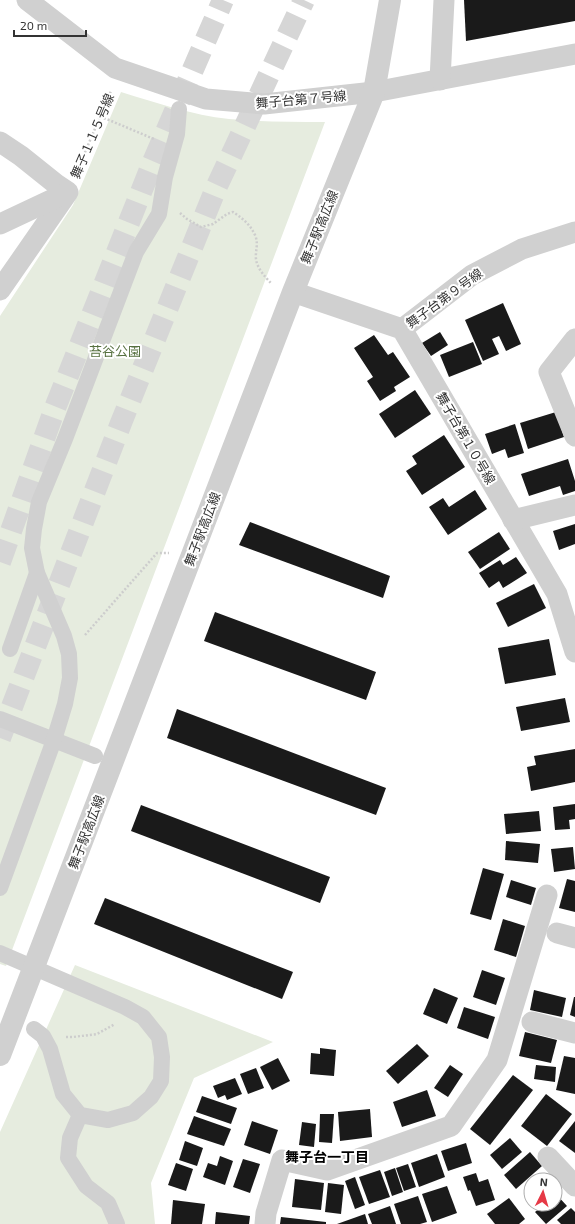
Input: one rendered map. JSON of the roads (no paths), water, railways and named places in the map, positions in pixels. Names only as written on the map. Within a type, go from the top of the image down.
[{"type":"street","name":"舞子台第７号線","points":[[27,0],[115,68],[206,99],[264,104],[374,92],[575,54]]},
{"type":"street","name":"舞子駅高広線","points":[[0,1055],[293,292],[374,92],[390,0]]},
{"type":"street","points":[[440,80],[444,0]]},
{"type":"street","points":[[0,888],[54,740],[65,704],[70,678],[69,654],[64,636],[37,573],[32,548],[39,502],[65,439],[136,252],[159,214],[165,177],[177,134],[179,109]]},
{"type":"street","points":[[0,142],[68,192]]},
{"type":"street","points":[[0,224],[68,192]]},
{"type":"street","points":[[0,290],[68,192]]},
{"type":"street","name":"舞子台第９号線","points":[[402,329],[472,275],[522,249],[575,232]]},
{"type":"street","points":[[293,292],[402,329]]},
{"type":"street","name":"舞子台第１０号線","points":[[402,329],[557,594],[575,652]]},
{"type":"street","points":[[575,339],[549,372],[575,436]]},
{"type":"street","points":[[514,520],[575,505]]},
{"type":"street","points":[[10,649],[37,573]]},
{"type":"street","points":[[0,720],[95,756]]},
{"type":"street","points":[[265,1224],[266,1213],[282,1160],[327,1170],[450,1126],[497,1060],[547,895]]},
{"type":"street","points":[[0,953],[125,1007],[143,1017],[159,1037],[162,1057],[161,1081],[151,1097],[133,1112],[108,1120],[80,1115],[63,1094],[50,1049],[38,1032]]},
{"type":"street","points":[[532,1022],[575,1033]]},
{"type":"street","points":[[80,1115],[70,1138],[68,1158],[86,1186],[108,1203],[117,1224]]},
{"type":"street","points":[[548,1157],[575,1186]]},
{"type":"tunnel","points":[[0,562],[55,408],[153,162],[223,0]]},
{"type":"tunnel","points":[[0,738],[121,423],[216,188],[304,0]]},
{"type":"district","name":"舞子台一丁目","points":[[327,1156]]},
{"type":"park label","name":"苔谷公園","points":[[115,351]]}]
